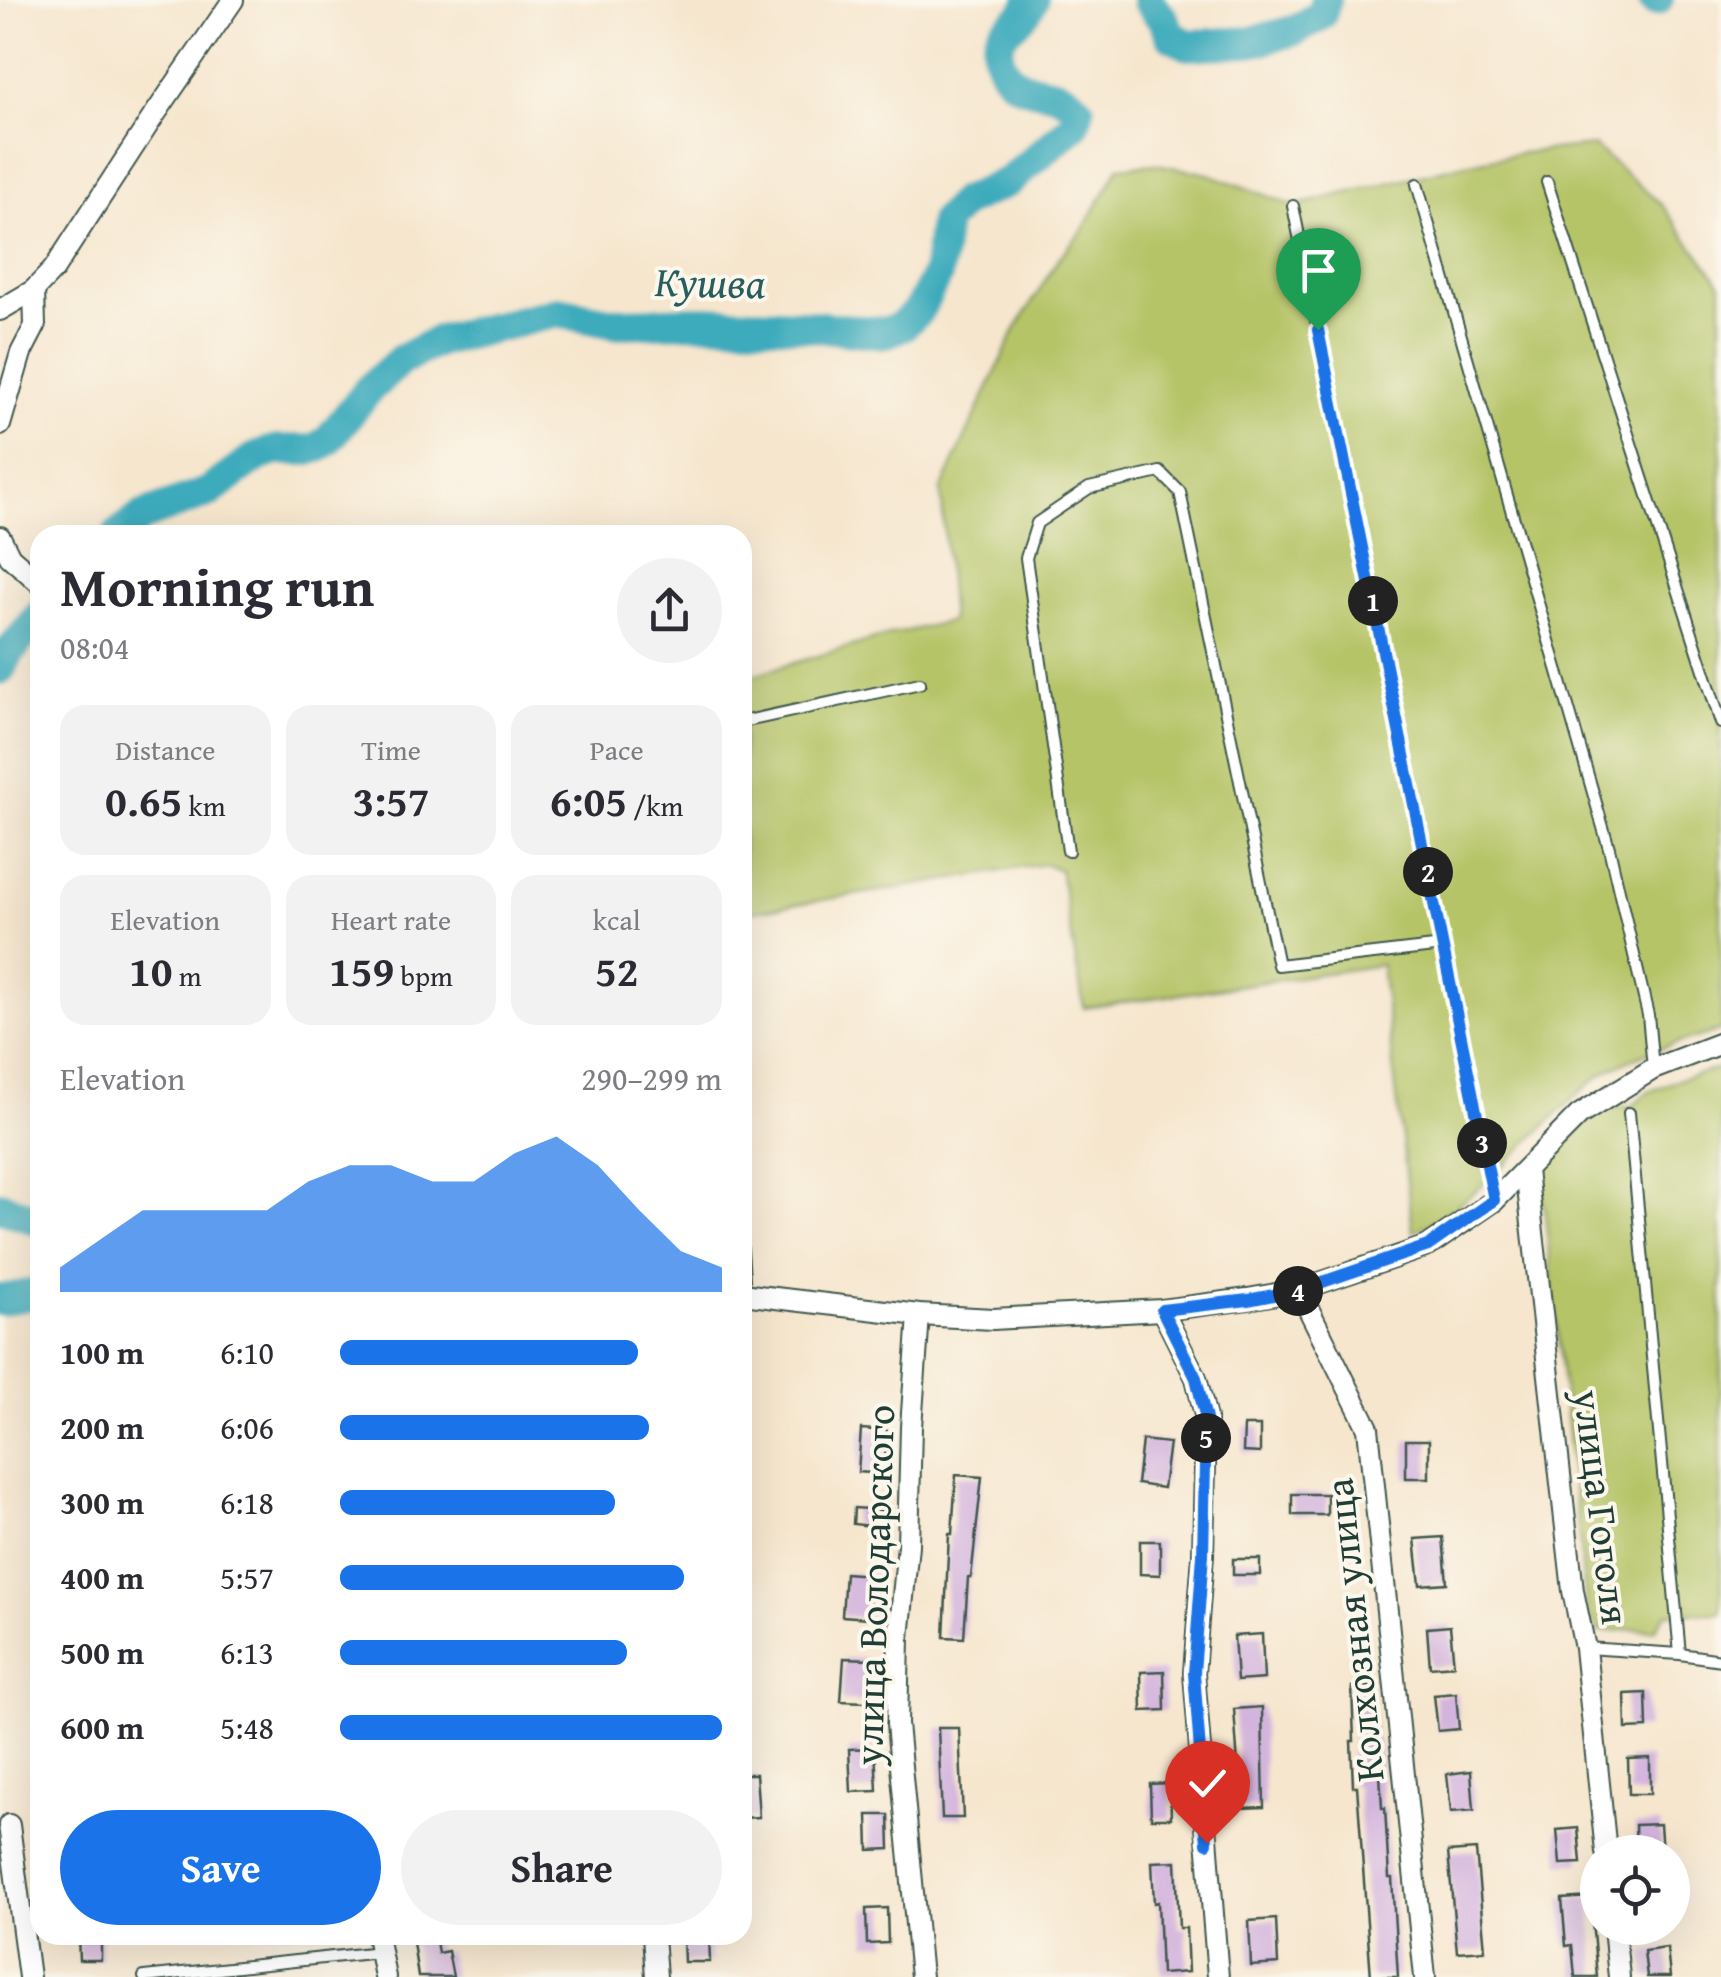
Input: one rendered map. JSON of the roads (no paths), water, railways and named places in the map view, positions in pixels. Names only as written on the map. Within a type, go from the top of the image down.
[{"type":"street","points":[[0,310],[34,290],[54,269],[234,0]]},
{"type":"street","points":[[0,425],[21,353],[34,326],[34,290]]},
{"type":"street","points":[[0,537],[10,556],[30,574]]},
{"type":"street","points":[[752,1295],[919,1315],[994,1319],[1162,1310],[1299,1290],[1428,1246],[1494,1200],[1578,1115],[1654,1068],[1721,1043]]},
{"type":"street","name":"улица Гоголя","points":[[1526,1170],[1604,1835]]},
{"type":"street","name":"Колхозная улица","points":[[1299,1290],[1368,1428],[1425,1977]]},
{"type":"street","points":[[1162,1310],[1196,1378],[1206,1419],[1203,1555],[1194,1673],[1218,1977]]},
{"type":"street","name":"улица Володарского","points":[[919,1315],[897,1724],[921,1977]]},
{"type":"street","points":[[8,1825],[30,1977]]},
{"type":"street","points":[[379,1945],[385,1977]]},
{"type":"street","points":[[654,1945],[656,1977]]},
{"type":"street","points":[[1616,1945],[1619,1977]]},
{"type":"lane","points":[[1547,182],[1721,723]]},
{"type":"lane","points":[[1417,184],[1609,848],[1648,1015],[1654,1068]]},
{"type":"lane","points":[[1294,206],[1494,1200]]},
{"type":"lane","points":[[1068,850],[1026,558],[1037,523],[1089,488],[1160,472],[1180,492],[1278,965],[1442,946]]},
{"type":"lane","points":[[752,720],[920,683]]},
{"type":"lane","points":[[1628,1113],[1680,1654]]},
{"type":"lane","points":[[1585,1648],[1721,1660]]},
{"type":"lane","points":[[144,1977],[372,1945]]},
{"type":"waterway","name":"Кушва","points":[[131,525],[143,516],[209,492],[258,456],[277,450],[319,447],[369,389],[401,360],[438,341],[558,312],[614,323],[702,321],[884,333],[902,326],[918,311],[937,275],[944,222],[963,202],[1009,181],[1074,125],[1079,109],[1072,102],[1014,81],[999,57],[1001,36],[1033,0]]},
{"type":"waterway","name":"Кушва","points":[[1147,0],[1171,35],[1188,45],[1251,42],[1296,30],[1321,15],[1326,0]]},
{"type":"waterway","name":"Кушва","points":[[0,669],[30,627]]},
{"type":"waterway","name":"Кушва","points":[[0,1206],[30,1217]]},
{"type":"waterway","name":"Кушва","points":[[0,1300],[30,1295]]}]
